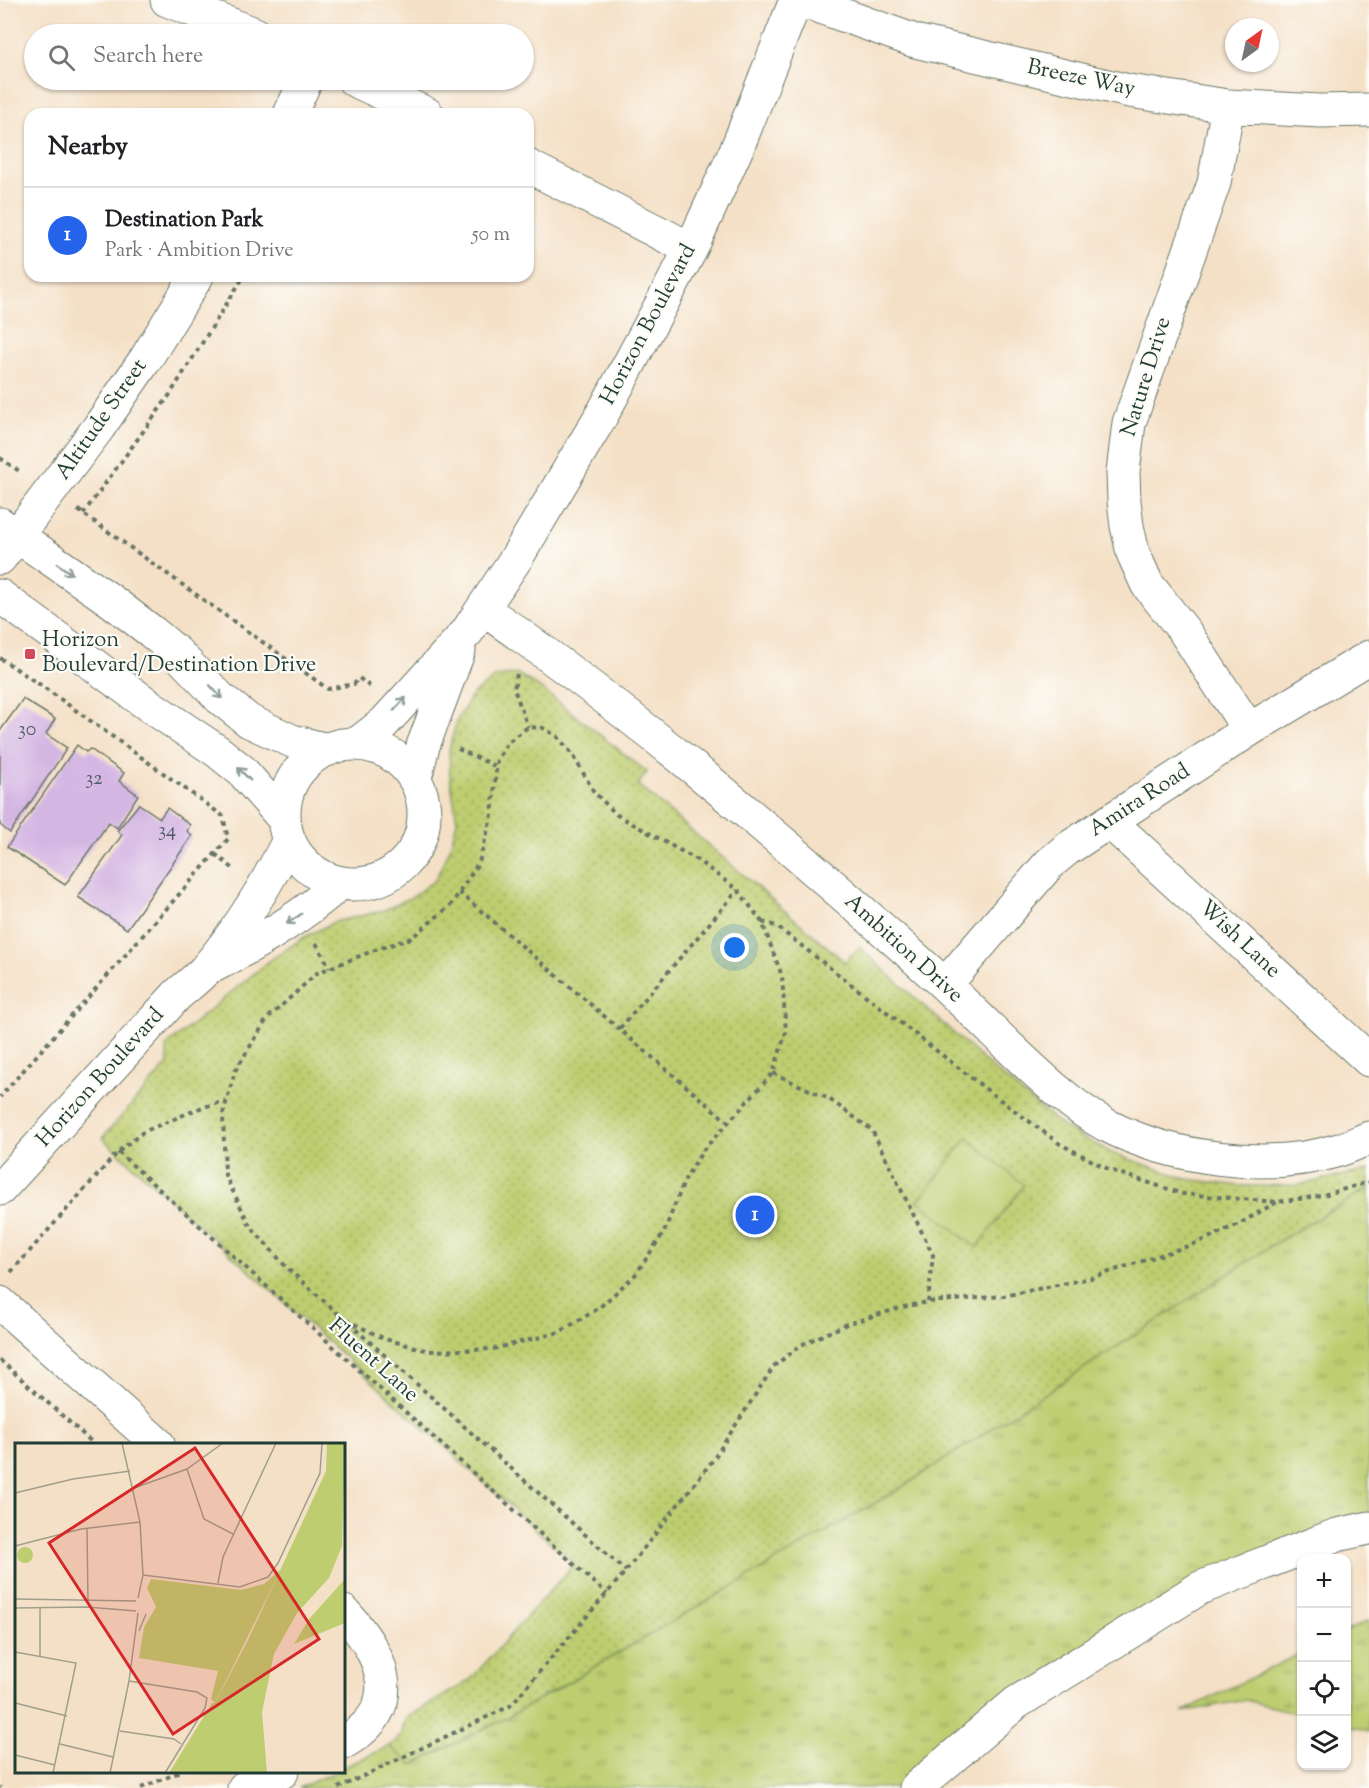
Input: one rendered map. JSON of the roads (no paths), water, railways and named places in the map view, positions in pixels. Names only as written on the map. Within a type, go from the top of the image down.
[{"type":"street","points":[[167,0],[229,24]]},
{"type":"street","name":"Breeze Way","points":[[799,0],[915,41],[1128,91],[1228,106],[1320,111],[1369,110]]},
{"type":"street","name":"Horizon Boulevard","points":[[342,747],[384,723],[475,621],[526,542],[604,411],[691,249],[738,146],[799,0]]},
{"type":"street","points":[[293,108],[301,90]]},
{"type":"street","points":[[375,90],[414,108]]},
{"type":"street","name":"Nature Drive","points":[[1228,106],[1214,183],[1129,423],[1123,472],[1127,526],[1133,553],[1147,584],[1185,633],[1249,730]]},
{"type":"street","points":[[534,169],[691,249]]},
{"type":"street","name":"Altitude Street","points":[[6,539],[105,419],[193,282]]},
{"type":"street","points":[[0,596],[242,771],[286,829],[301,860],[318,875],[340,883],[364,884],[386,878],[404,864],[418,845],[424,823],[423,800],[415,778],[401,762],[384,750],[292,741],[249,721],[220,698],[177,653],[110,600],[6,539]]},
{"type":"street","name":"Horizon Boulevard","points":[[415,778],[423,746],[475,621]]},
{"type":"street","name":"Ambition Drive","points":[[475,621],[580,678],[731,798],[945,985],[1040,1075],[1076,1106],[1107,1125],[1175,1151],[1252,1161],[1298,1158],[1338,1150],[1369,1138]]},
{"type":"street","name":"Amira Road","points":[[945,985],[1048,864],[1067,849],[1249,730],[1369,657]]},
{"type":"street","points":[[286,829],[286,795],[296,773],[312,756],[342,747]]},
{"type":"street","name":"Wish Lane","points":[[1109,821],[1369,1060]]},
{"type":"street","name":"Horizon Boulevard","points":[[0,1189],[177,995],[204,971],[272,874],[286,829]]},
{"type":"street","name":"Horizon Boulevard","points":[[204,971],[251,947],[291,922],[340,883]]},
{"type":"street","points":[[2,1291],[157,1443]]},
{"type":"street","points":[[916,1788],[1016,1703],[1200,1588],[1337,1535],[1369,1528]]},
{"type":"street","points":[[345,1613],[370,1646],[380,1665],[384,1683],[378,1707],[370,1722],[362,1732],[345,1741]]},
{"type":"street","points":[[244,1788],[280,1773]]},
{"type":"place","name":"Horizon Boulevard/Destination Drive","points":[[30,654]]},
{"type":"place","name":"Destination Park","points":[[755,1215]]}]
